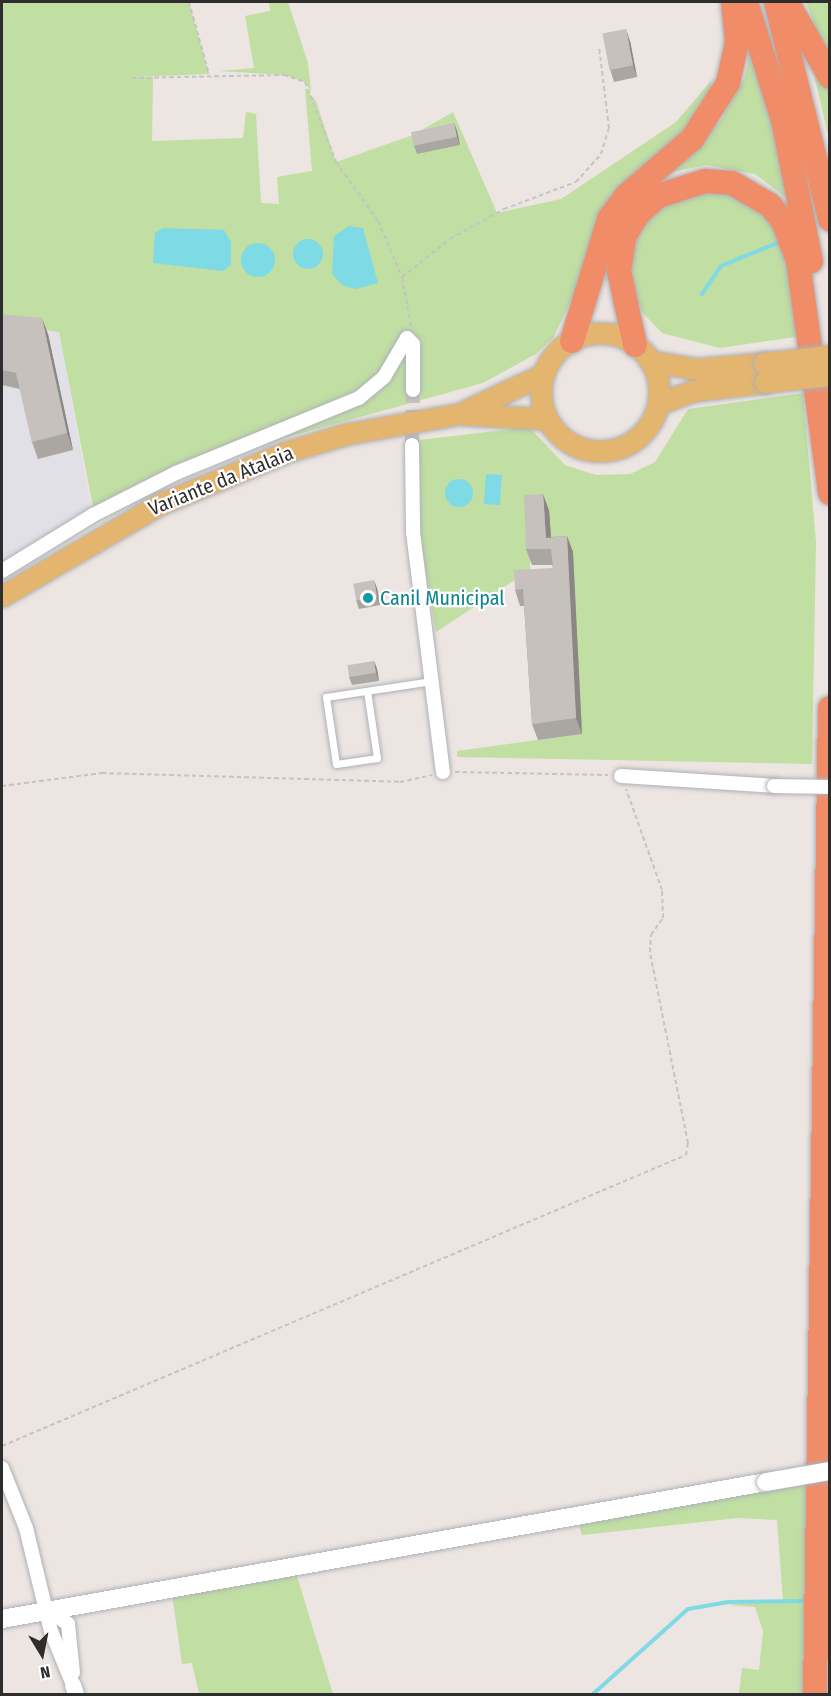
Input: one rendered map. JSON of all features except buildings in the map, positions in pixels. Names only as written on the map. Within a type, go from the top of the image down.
[{"type":"highway","points":[[572,341],[609,219],[627,195],[692,139],[713,115],[728,84],[736,42],[733,2]]},
{"type":"highway","points":[[746,2],[764,49],[802,200],[830,393]]},
{"type":"highway","points":[[776,2],[830,219]]},
{"type":"highway","points":[[788,2],[830,77]]},
{"type":"highway","points":[[643,353],[619,271],[626,235],[639,213],[658,196],[705,181],[732,183],[770,205],[792,240],[798,261],[830,493]]},
{"type":"highway","points":[[815,1695],[830,708]]},
{"type":"main road","points":[[830,356],[765,373],[692,391],[658,404],[642,434],[613,450],[580,448],[547,419],[541,397],[544,374],[554,355],[572,341],[604,334],[643,353],[697,369],[765,373],[830,375]]},
{"type":"main road","points":[[643,353],[658,404]]},
{"type":"main road","name":"Variante da Atalaia","points":[[458,414],[544,374]]},
{"type":"main road","name":"Variante da Atalaia","points":[[2,596],[160,504],[223,476],[346,434],[458,414],[547,419]]},
{"type":"main road","points":[[2,1619],[830,1471]]},
{"type":"street","points":[[2,571],[93,515],[176,473],[359,398],[384,377],[399,344],[410,339],[413,390]]},
{"type":"street","points":[[412,445],[413,532],[443,772]]},
{"type":"street","points":[[621,776],[774,786],[830,787]]},
{"type":"street","points":[[2,1468],[49,1611],[68,1624],[74,1690]]},
{"type":"lane","points":[[367,691],[377,758],[336,765],[326,697],[432,681]]},
{"type":"path","points":[[189,2],[209,74]]},
{"type":"path","points":[[402,277],[450,239],[504,209],[576,182],[601,154],[609,128],[600,47]]},
{"type":"path","points":[[132,78],[209,74],[284,75],[305,82],[336,162],[378,221],[402,277],[410,339]]},
{"type":"path","points":[[2,786],[102,773],[400,782],[443,772],[621,776],[662,890],[663,918],[651,934],[650,952],[688,1143],[686,1155],[2,1446]]},
{"type":"path","points":[[2,1203],[2,1225]]},
{"type":"shaded area","points":[[2,324],[59,332],[92,512],[2,567]]},
{"type":"green space","points":[[2,2],[189,2],[209,74],[133,77],[153,77],[152,141],[243,138],[246,112],[256,114],[261,203],[279,204],[277,177],[312,171],[305,88],[316,101],[336,162],[413,135],[453,112],[497,213],[561,199],[676,122],[711,81],[714,98],[574,294],[553,338],[536,354],[483,383],[284,438],[171,481],[96,522],[59,332],[2,324]]},
{"type":"green space","points":[[269,2],[288,2],[308,63],[311,92],[305,82],[284,75],[219,71],[254,68],[245,16],[270,11]]},
{"type":"green space","points":[[806,2],[829,2],[829,52],[818,35]]},
{"type":"green space","points":[[751,47],[793,203],[755,174],[706,165],[663,174],[719,123],[745,77]]},
{"type":"green space","points":[[811,61],[829,84],[829,139]]},
{"type":"green space","points":[[711,187],[749,195],[790,249],[802,336],[720,348],[662,333],[643,313],[633,293],[630,263],[645,215]]},
{"type":"green space","points":[[803,393],[816,542],[812,764],[457,757],[457,751],[582,734],[573,552],[552,554],[530,511],[530,570],[436,632],[421,543],[419,440],[529,427],[565,465],[596,475],[630,474],[655,462],[688,409]]},
{"type":"green space","points":[[806,1482],[805,1694],[739,1694],[742,1668],[759,1670],[763,1631],[755,1607],[726,1605],[783,1601],[777,1520],[738,1518],[582,1535],[579,1525]]},
{"type":"green space","points":[[296,1573],[333,1694],[199,1694],[192,1663],[182,1664],[172,1594]]},
{"type":"water","points":[[349,226],[363,228],[378,283],[355,289],[342,285],[332,274],[334,236]]},
{"type":"water","points":[[163,228],[224,230],[231,242],[231,265],[223,271],[153,263],[155,233]]},
{"type":"water","points":[[308,239],[314,240],[322,248],[322,260],[314,268],[308,269],[302,268],[294,260],[293,254],[294,248],[302,240]]},
{"type":"water","points":[[258,243],[270,248],[275,260],[270,272],[258,277],[246,272],[241,260],[246,248]]},
{"type":"water","points":[[486,474],[502,475],[500,505],[484,504]]},
{"type":"water","points":[[459,479],[469,483],[473,493],[469,503],[459,507],[449,503],[445,493],[449,483]]},
{"type":"waterway","points":[[702,294],[721,266],[777,243]]},
{"type":"waterway","points":[[593,1694],[688,1609],[728,1602],[804,1601]]},
{"type":"tunnel","points":[[412,445],[413,390]]},
{"type":"place","name":"Canil Municipal","points":[[368,598]]}]
